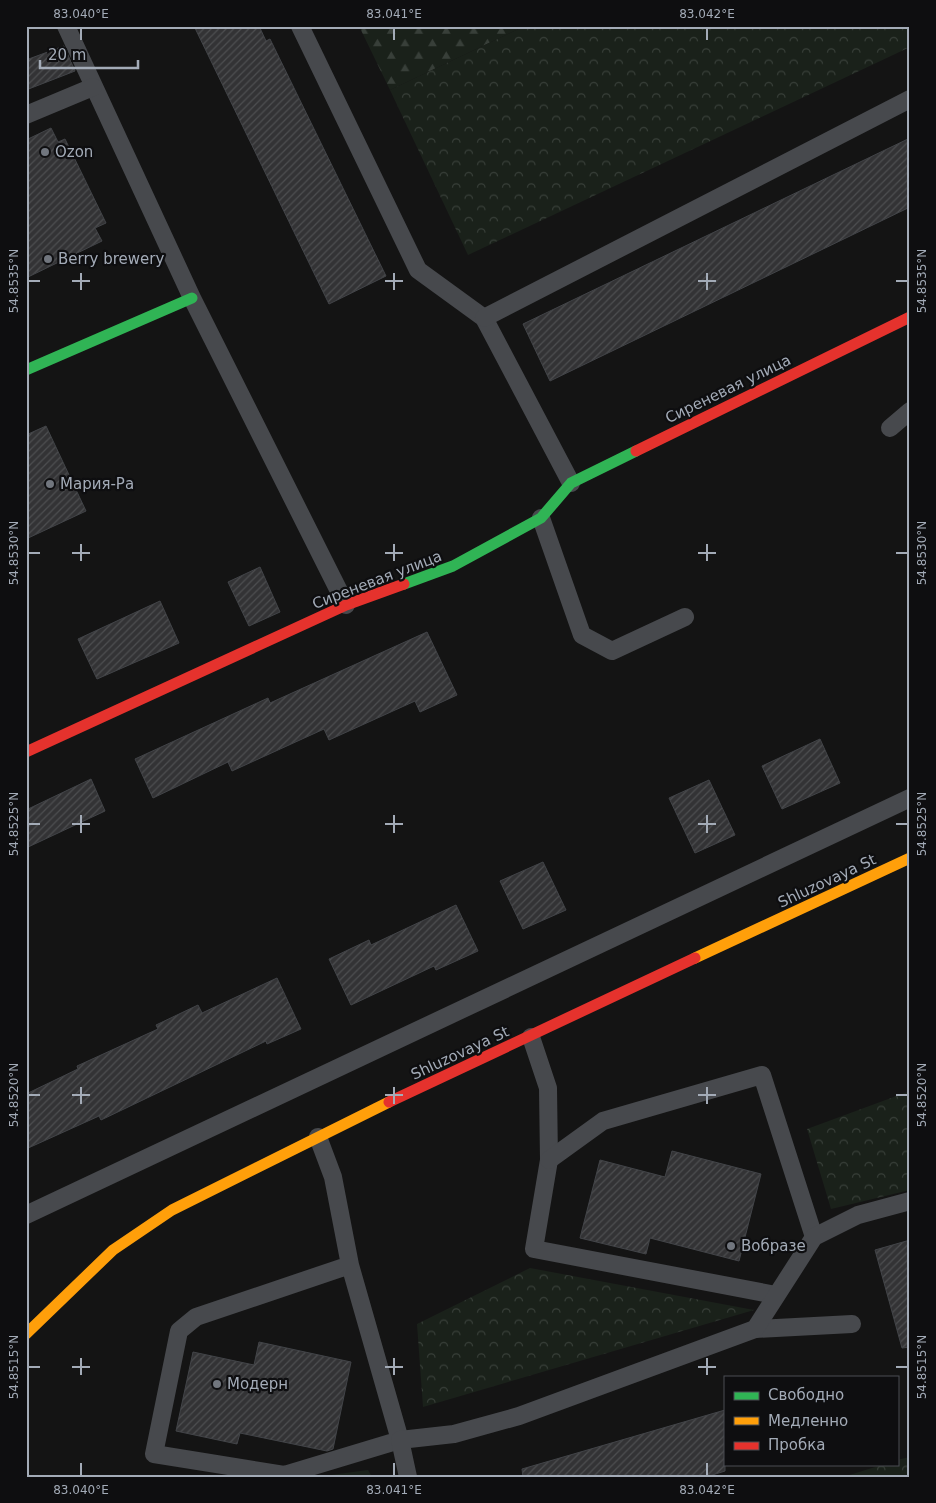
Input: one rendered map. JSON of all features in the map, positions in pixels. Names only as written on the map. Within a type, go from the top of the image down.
[{"type":"street","points":[[26,370],[192,298]]},
{"type":"street","name":"Сиреневая улица","points":[[26,752],[346,605],[453,566],[541,518],[571,483],[910,317]]},
{"type":"street","name":"Shluzovaya St","points":[[26,1334],[112,1250],[164,1215],[318,1137],[910,858]]},
{"type":"lane","points":[[66,26],[192,298],[346,605]]},
{"type":"lane","points":[[300,26],[418,270],[484,318],[571,483]]},
{"type":"lane","points":[[26,116],[93,86]]},
{"type":"lane","points":[[484,318],[910,99]]},
{"type":"lane","points":[[890,428],[910,411]]},
{"type":"lane","points":[[541,518],[582,635],[612,651],[685,617]]},
{"type":"lane","points":[[26,1215],[910,798]]},
{"type":"lane","points":[[531,1037],[548,1088],[549,1160],[534,1249],[776,1296]]},
{"type":"lane","points":[[549,1160],[603,1121],[762,1075],[814,1237]]},
{"type":"lane","points":[[318,1137],[333,1177],[350,1264],[400,1440],[408,1477]]},
{"type":"lane","points":[[755,1329],[814,1237],[858,1215],[910,1201]]},
{"type":"lane","points":[[350,1264],[196,1317],[179,1331],[154,1454],[284,1474],[400,1440],[454,1434],[519,1416],[755,1329],[852,1324]]},
{"type":"green space","points":[[359,26],[525,26],[390,90]]},
{"type":"green space","points":[[525,26],[910,26],[910,47],[468,255],[390,90]]},
{"type":"green space","points":[[910,1091],[910,1190],[831,1209],[807,1129]]},
{"type":"green space","points":[[530,1268],[754,1310],[423,1407],[417,1324]]},
{"type":"green space","points":[[910,1457],[910,1477],[843,1477],[879,1466],[898,1466],[898,1460]]},
{"type":"green space","points":[[368,1470],[372,1477],[316,1477]]},
{"type":"building","points":[[194,26],[259,26],[266,41],[270,39],[386,276],[329,304]]},
{"type":"building","points":[[64,46],[75,71],[26,90],[26,60]]},
{"type":"building","points":[[51,128],[58,142],[65,139],[106,223],[95,228],[102,241],[26,278],[26,140]]},
{"type":"building","points":[[910,138],[910,207],[550,381],[523,324]]},
{"type":"building","name":"Мария-Ра","points":[[46,426],[86,511],[26,539],[26,435]]},
{"type":"building","points":[[260,567],[280,612],[249,626],[228,582]]},
{"type":"building","points":[[160,601],[179,643],[97,679],[78,639]]},
{"type":"building","points":[[427,632],[457,695],[420,712],[415,701],[329,740],[324,729],[232,771],[228,762],[153,798],[135,759],[268,698],[270,703]]},
{"type":"building","points":[[820,739],[840,783],[782,809],[762,766]]},
{"type":"building","points":[[91,779],[105,811],[26,848],[26,810]]},
{"type":"building","points":[[709,780],[735,835],[695,853],[669,798]]},
{"type":"building","points":[[543,862],[566,910],[523,929],[500,881]]},
{"type":"building","points":[[456,905],[478,951],[436,970],[434,966],[351,1005],[329,959],[369,940],[371,945]]},
{"type":"building","points":[[277,978],[301,1029],[267,1044],[266,1041],[101,1120],[99,1116],[26,1149],[26,1094],[78,1069],[77,1066],[158,1029],[156,1025],[198,1005],[202,1013]]},
{"type":"building","points":[[672,1151],[761,1174],[739,1261],[650,1238],[646,1254],[580,1238],[600,1160],[665,1177]]},
{"type":"building","points":[[910,1240],[910,1347],[902,1348],[875,1250]]},
{"type":"building","points":[[259,1342],[351,1362],[333,1449],[327,1451],[240,1433],[237,1444],[176,1431],[193,1352],[254,1365]]},
{"type":"building","points":[[724,1410],[725,1471],[706,1477],[523,1477],[522,1469]]},
{"type":"traffic: fast","points":[[26,370],[192,298]]},
{"type":"traffic: fast","points":[[404,584],[453,566],[541,518],[571,483],[636,451]]},
{"type":"traffic: slow","points":[[695,958],[910,858]]},
{"type":"traffic: slow","points":[[26,1334],[113,1250],[172,1210],[389,1102]]},
{"type":"traffic: jam","points":[[636,451],[910,317]]},
{"type":"traffic: jam","points":[[26,752],[346,605],[404,584]]},
{"type":"traffic: jam","points":[[389,1102],[695,958]]},
{"type":"place","name":"Ozon","points":[[45,152]]},
{"type":"place","name":"Berry brewery","points":[[48,259]]},
{"type":"place","name":"Мария-Ра","points":[[50,484]]},
{"type":"place","name":"Вобразе","points":[[731,1246]]},
{"type":"place","name":"Модерн","points":[[217,1384]]}]
